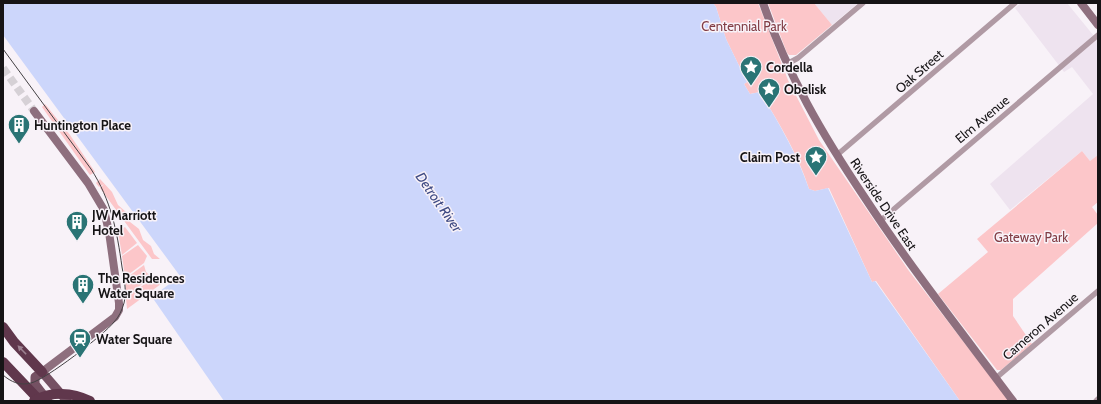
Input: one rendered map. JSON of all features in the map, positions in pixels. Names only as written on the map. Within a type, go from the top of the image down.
[{"type":"highway","points":[[3,327],[14,342],[42,372]]},
{"type":"highway","points":[[3,362],[40,401]]},
{"type":"highway","points":[[34,401],[47,395],[64,394],[79,396],[90,401]]},
{"type":"main road","name":"Riverside Drive East","points":[[763,3],[787,64],[813,117],[880,221],[944,311],[1013,401]]},
{"type":"main road","points":[[1081,3],[1098,25]]},
{"type":"main road","points":[[34,111],[88,183],[104,210],[109,232],[119,303],[118,313],[113,318],[35,377],[35,384],[48,401]]},
{"type":"main road","points":[[42,372],[67,401]]},
{"type":"street","points":[[787,64],[798,58],[863,3]]},
{"type":"street","name":"Oak Street","points":[[837,155],[1015,3]]},
{"type":"street","name":"Elm Avenue","points":[[880,221],[1098,35]]},
{"type":"street","name":"Cameron Avenue","points":[[996,378],[1098,291]]},
{"type":"shaded area","points":[[814,3],[858,3],[832,25]]},
{"type":"shaded area","points":[[1021,3],[1067,3],[1098,41],[1098,155],[1090,161],[1082,151],[1010,210],[990,184],[1093,94],[1072,67],[1064,72],[1015,8]]},
{"type":"green space","name":"Centennial Park","points":[[713,3],[758,3],[788,80],[819,140],[909,271],[1009,401],[960,401],[876,281],[872,282],[829,188],[815,191],[809,189],[794,151],[760,92],[750,94],[744,84],[747,82],[726,39],[716,7]]},
{"type":"green space","points":[[768,3],[814,3],[832,25],[796,55],[789,55]]},
{"type":"green space","points":[[45,104],[70,135],[95,172],[90,175],[42,107]]},
{"type":"green space","name":"Gateway Park","points":[[1082,151],[1090,161],[1098,155],[1098,202],[1092,207],[1098,215],[1098,223],[1013,299],[1013,316],[1032,344],[1001,370],[997,370],[938,294],[988,252],[977,239]]},
{"type":"green space","points":[[100,179],[112,192],[118,205],[126,212],[130,222],[139,229],[143,240],[151,246],[154,254],[160,259],[152,259],[100,188],[104,184],[99,187],[96,183]]},
{"type":"green space","points":[[125,227],[137,243],[122,255],[118,232]]},
{"type":"green space","points":[[138,245],[147,256],[144,263],[125,277],[122,256]]},
{"type":"green space","points":[[144,265],[146,272],[152,277],[126,296],[125,279]]},
{"type":"green space","points":[[162,276],[165,281],[127,309],[126,298],[154,277]]},
{"type":"water","name":"Detroit River","points":[[3,3],[713,3],[716,7],[726,39],[747,82],[744,84],[750,94],[760,92],[787,139],[799,163],[809,189],[815,191],[828,188],[872,282],[875,281],[960,401],[224,401],[152,297],[180,276],[3,35]]},
{"type":"tunnel","points":[[3,68],[34,111]]},
{"type":"tram line","points":[[3,49],[91,169],[104,192],[118,241],[125,294],[124,303],[116,320],[99,336],[49,374],[31,383],[23,384],[9,380],[3,375]]},
{"type":"place","name":"Cordella","points":[[751,86]]},
{"type":"place","name":"Obelisk","points":[[769,108]]},
{"type":"place","name":"Huntington Place","points":[[19,144]]},
{"type":"place","name":"Claim Post","points":[[816,176]]},
{"type":"place","name":"JW Marriott Hotel","points":[[77,242]]},
{"type":"place","name":"The Residences Water Square","points":[[83,304]]},
{"type":"place","name":"Water Square","points":[[80,358]]}]
